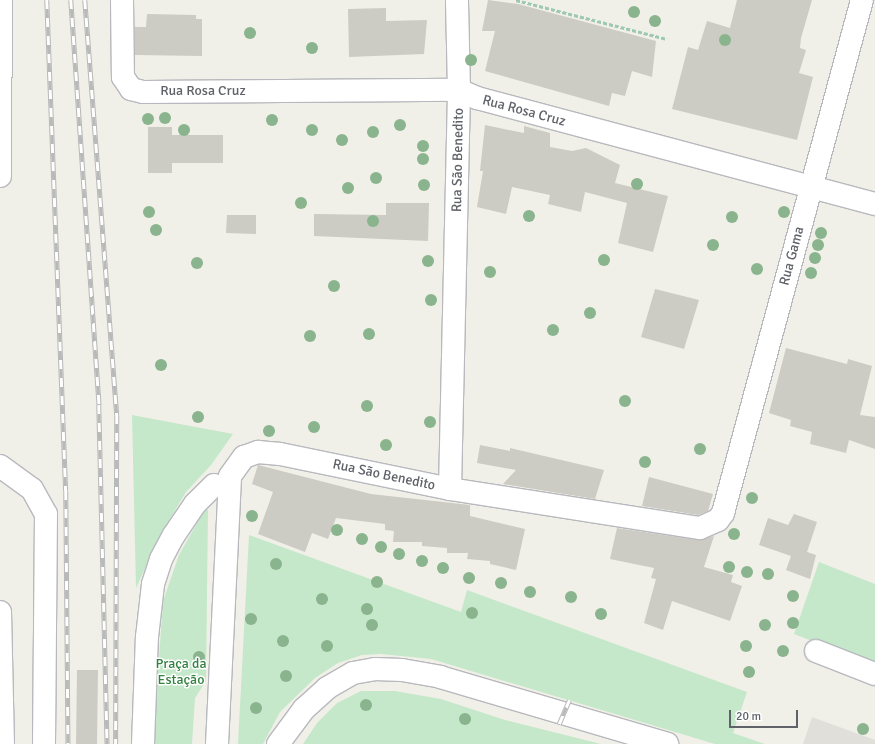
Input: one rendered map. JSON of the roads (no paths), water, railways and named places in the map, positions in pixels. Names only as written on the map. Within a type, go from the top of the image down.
[{"type":"street","points":[[0,176],[1,0]]},
{"type":"street","name":"Rua Rosa Cruz","points":[[122,0],[123,77],[131,89],[143,92],[459,90],[477,98],[875,204]]},
{"type":"street","name":"Rua São Benedito","points":[[217,744],[230,476],[234,466],[244,457],[258,452],[280,454],[450,489],[459,90],[457,0]]},
{"type":"street","name":"Rua Gama","points":[[450,489],[700,528],[715,522],[723,513],[862,0]]},
{"type":"street","points":[[0,466],[32,489],[46,514],[44,743]]},
{"type":"street","points":[[143,744],[147,636],[153,584],[161,559],[174,535],[195,504],[214,485]]},
{"type":"street","points":[[0,612],[3,744]]},
{"type":"street","points":[[816,651],[875,674]]},
{"type":"street","points":[[278,744],[304,709],[327,688],[353,673],[375,669],[402,670],[440,677],[667,744]]},
{"type":"railway","points":[[47,0],[66,491],[68,744]]},
{"type":"railway","points":[[71,0],[99,405],[107,744]]},
{"type":"railway","points":[[85,0],[117,415],[116,744]]},
{"type":"railway","points":[[559,724],[569,700]]},
{"type":"park label","name":"Praça da Estação","points":[[181,672]]}]
